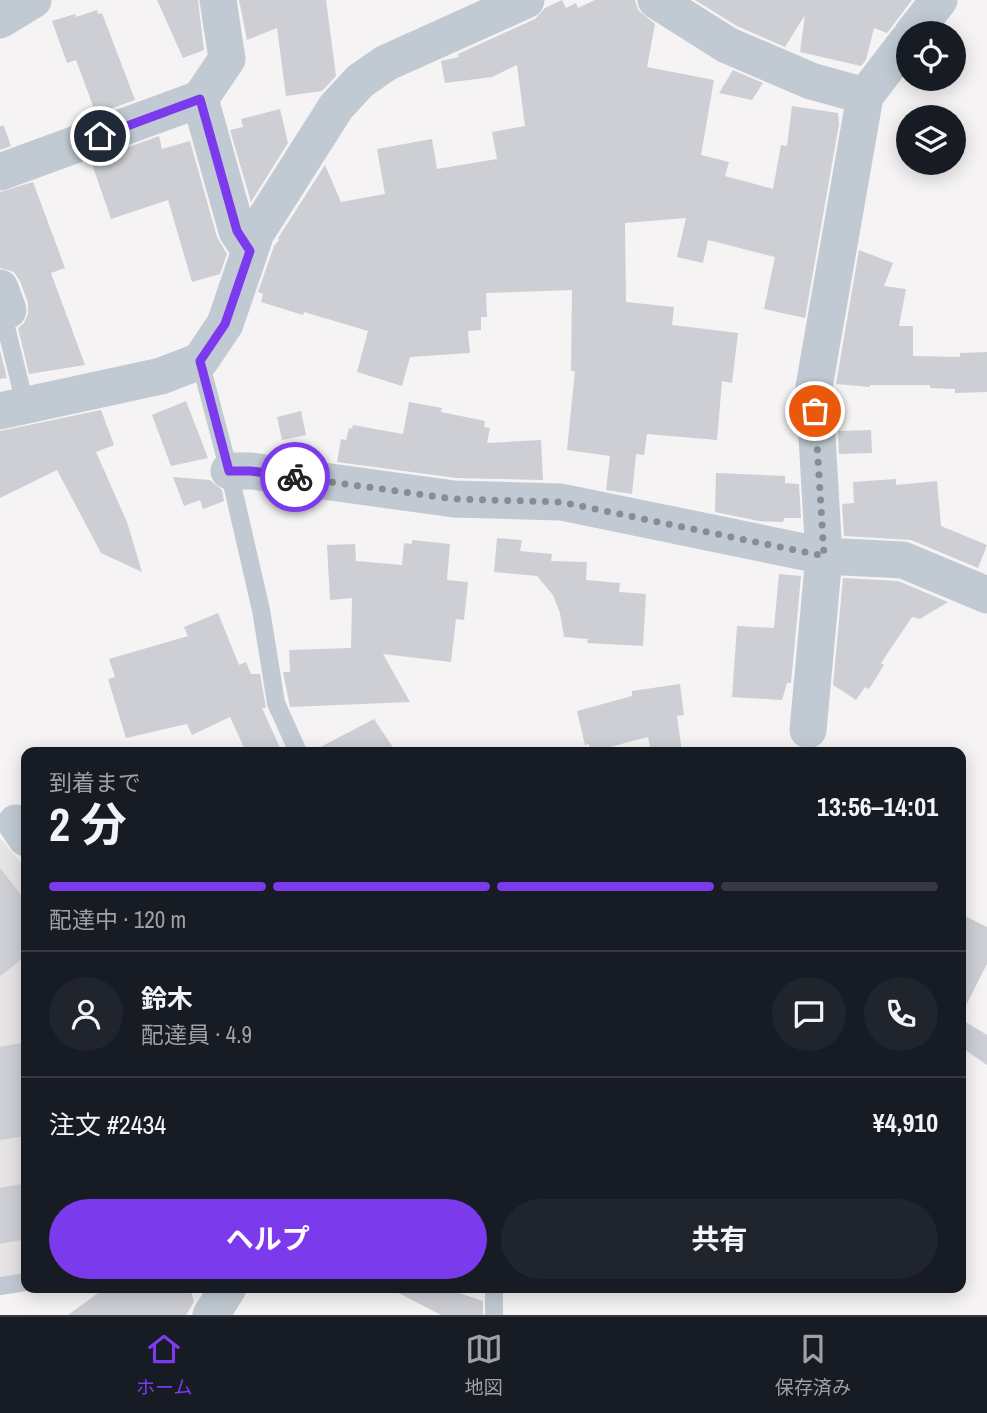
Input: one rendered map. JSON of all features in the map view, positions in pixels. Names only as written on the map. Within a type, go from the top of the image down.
[{"type":"street","points":[[0,20],[33,0]]},
{"type":"street","points":[[0,172],[200,99],[227,59],[218,0]]},
{"type":"street","points":[[13,407],[161,376],[200,361],[225,324],[256,233],[336,107],[360,80],[386,62],[526,0]]},
{"type":"street","points":[[656,0],[727,45],[811,81],[865,96]]},
{"type":"street","points":[[923,21],[939,0]]},
{"type":"street","points":[[808,730],[824,556],[814,387],[865,96],[896,56]]},
{"type":"street","points":[[200,99],[237,231],[250,251]]},
{"type":"street","points":[[229,471],[251,471],[454,499],[561,502],[824,556],[903,560],[987,595]]},
{"type":"street","points":[[211,1315],[225,1293]]},
{"type":"lane","points":[[4,299],[13,407]]},
{"type":"lane","points":[[200,361],[261,610],[276,703],[296,747]]},
{"type":"lane","points":[[0,1286],[21,1283]]},
{"type":"lane","points":[[494,1293],[494,1315]]},
{"type":"shaded area","points":[[0,838],[21,863],[21,1275],[0,1278]]},
{"type":"building","points":[[157,0],[198,0],[204,50],[183,58]]},
{"type":"building","points":[[239,0],[326,0],[336,76],[322,91],[286,96],[277,28],[247,40]]},
{"type":"building","points":[[562,0],[566,8],[576,3],[578,8],[595,0],[635,0],[638,10],[655,24],[647,67],[714,80],[701,155],[729,162],[725,176],[773,189],[781,145],[787,146],[792,106],[838,113],[839,124],[805,318],[764,309],[775,257],[708,240],[703,263],[677,257],[686,218],[625,223],[626,302],[674,307],[672,325],[738,333],[732,383],[722,381],[717,440],[647,434],[644,455],[636,454],[632,494],[606,490],[610,456],[567,450],[575,371],[571,371],[572,290],[486,293],[487,317],[481,317],[481,330],[468,331],[470,353],[410,357],[402,386],[357,372],[368,331],[261,302],[263,294],[258,292],[278,238],[325,165],[341,202],[385,194],[377,149],[432,139],[437,169],[497,159],[492,132],[525,126],[517,65],[492,77],[445,83],[441,61],[459,57],[458,54],[535,19],[545,8]]},
{"type":"building","points":[[695,0],[912,0],[887,33],[874,28],[866,60],[861,66],[800,52],[805,15],[785,47],[737,26]]},
{"type":"building","points":[[97,10],[98,14],[102,13],[135,100],[96,114],[76,60],[67,63],[52,21]]},
{"type":"building","points":[[733,70],[763,83],[752,100],[719,93]]},
{"type":"building","points":[[280,109],[288,143],[251,202],[230,130],[243,127],[241,119]]},
{"type":"building","points":[[0,126],[4,126],[11,146],[0,150]]},
{"type":"building","points":[[159,136],[162,149],[190,141],[217,237],[227,254],[220,274],[192,282],[168,200],[111,219],[91,161]]},
{"type":"building","points":[[33,182],[65,268],[51,273],[85,365],[29,374],[18,328],[28,314],[28,303],[14,272],[0,268],[0,192]]},
{"type":"building","points":[[859,250],[893,263],[884,286],[906,289],[899,326],[913,326],[913,356],[960,357],[960,353],[987,352],[987,392],[955,393],[955,389],[930,388],[930,385],[870,387],[836,384]]},
{"type":"building","points":[[0,350],[7,378],[0,379]]},
{"type":"building","points":[[186,401],[208,458],[171,466],[152,415]]},
{"type":"building","points":[[409,402],[442,408],[441,412],[485,421],[484,427],[490,428],[487,443],[541,440],[543,480],[456,478],[337,462],[341,439],[346,440],[349,428],[352,429],[353,425],[403,434]]},
{"type":"building","points":[[101,410],[114,445],[96,452],[127,522],[142,572],[101,553],[57,470],[0,498],[0,431]]},
{"type":"building","points":[[301,411],[306,435],[282,440],[277,417]]},
{"type":"building","points":[[871,430],[872,453],[839,454],[838,431]]},
{"type":"building","points":[[716,473],[785,476],[785,483],[799,484],[801,518],[784,518],[783,522],[759,521],[715,512]]},
{"type":"building","points":[[173,477],[210,480],[222,490],[224,501],[203,509],[200,500],[184,506]]},
{"type":"building","points":[[896,479],[896,485],[937,481],[941,526],[987,545],[978,568],[911,540],[844,536],[842,504],[854,503],[853,482]]},
{"type":"building","points":[[497,538],[522,540],[520,551],[552,554],[551,561],[587,562],[586,580],[620,583],[619,592],[646,594],[643,646],[587,643],[588,639],[564,637],[560,613],[553,595],[537,576],[494,572]]},
{"type":"building","points":[[412,540],[450,544],[447,580],[468,582],[464,620],[456,619],[451,662],[383,654],[410,702],[290,707],[283,672],[290,672],[289,650],[351,648],[352,598],[330,600],[327,545],[355,544],[356,561],[402,565],[404,543],[412,544]]},
{"type":"building","points":[[779,574],[801,576],[791,683],[787,683],[782,700],[732,697],[737,626],[774,628]]},
{"type":"building","points":[[843,578],[898,581],[948,602],[920,619],[912,617],[881,663],[884,665],[869,689],[865,687],[856,700],[833,685]]},
{"type":"building","points":[[218,613],[239,665],[246,662],[251,674],[260,674],[266,708],[262,708],[280,747],[244,747],[230,717],[192,735],[187,724],[126,738],[108,679],[115,677],[109,659],[188,636],[184,627]]},
{"type":"building","points":[[680,684],[684,715],[677,716],[681,747],[650,747],[648,737],[610,747],[585,745],[577,711],[632,696],[632,691]]},
{"type":"building","points":[[374,719],[393,747],[321,747]]},
{"type":"building","points":[[0,868],[21,895],[21,960],[0,976]]},
{"type":"building","points":[[966,916],[987,927],[987,964],[966,1005]]},
{"type":"building","points":[[966,1022],[987,1035],[987,1065],[966,1050]]},
{"type":"building","points":[[21,1043],[21,1137],[0,1140],[0,1047]]},
{"type":"building","points":[[21,1184],[21,1240],[0,1244],[0,1188]]},
{"type":"building","points":[[98,1293],[191,1293],[194,1302],[186,1315],[68,1315]]},
{"type":"building","points":[[399,1293],[459,1293],[483,1301],[483,1315],[441,1315]]},
{"type":"way so far","points":[[295,477],[454,499],[561,502],[824,556],[815,411]]},
{"type":"route","points":[[100,136],[200,99],[237,231],[250,251],[225,324],[200,361],[229,471],[295,477]]}]
